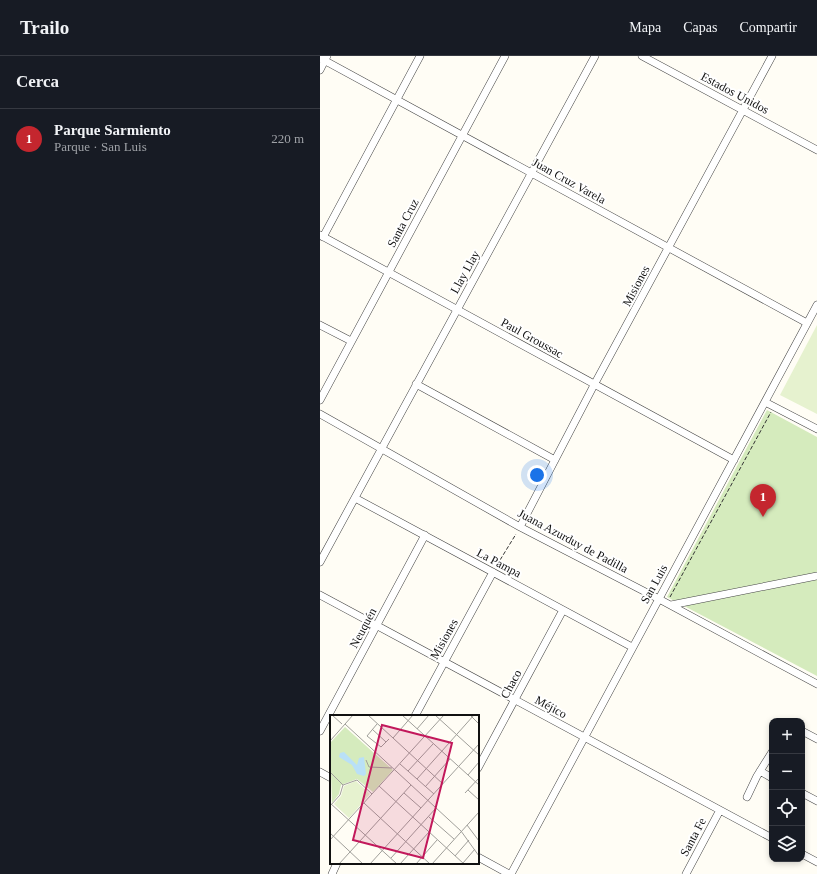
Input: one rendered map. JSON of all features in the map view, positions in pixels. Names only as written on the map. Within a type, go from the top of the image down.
[{"type":"street","points":[[321,236],[420,56]]},
{"type":"street","name":"Santa Cruz","points":[[320,400],[505,56]]},
{"type":"street","name":"Llay Llay","points":[[320,562],[595,56]]},
{"type":"street","name":"Estados Unidos","points":[[642,56],[817,150]]},
{"type":"street","name":"Misiones","points":[[520,526],[594,385],[772,56]]},
{"type":"street","points":[[320,70],[324,58]]},
{"type":"street","name":"Juan Cruz Varela","points":[[324,58],[396,100],[808,323]]},
{"type":"street","name":"Paul Groussac","points":[[321,236],[734,460]]},
{"type":"street","name":"San Luis","points":[[510,874],[817,305]]},
{"type":"street","points":[[320,325],[351,342]]},
{"type":"street","points":[[416,384],[555,460]]},
{"type":"street","points":[[765,402],[817,429]]},
{"type":"street","name":"Juana Azurduy de Padilla","points":[[320,414],[520,526],[817,684]]},
{"type":"street","name":"La Pampa","points":[[355,498],[632,647]]},
{"type":"street","name":"Neuquén","points":[[320,731],[425,535]]},
{"type":"street","name":"Misiones","points":[[416,715],[493,572]]},
{"type":"street","points":[[671,605],[817,576]]},
{"type":"street","name":"Méjico","points":[[320,594],[769,836]]},
{"type":"street","name":"Chaco","points":[[479,766],[563,610]]},
{"type":"street","points":[[805,733],[817,739]]},
{"type":"street","points":[[747,797],[771,754]]},
{"type":"street","points":[[760,771],[769,776]]},
{"type":"street","points":[[320,772],[330,777]]},
{"type":"street","points":[[805,795],[817,801]]},
{"type":"street","name":"Santa Fe","points":[[686,874],[720,810]]},
{"type":"street","points":[[805,856],[817,862]]},
{"type":"street","points":[[479,858],[510,874]]},
{"type":"street","points":[[332,874],[337,864]]},
{"type":"path","points":[[679,603],[670,598],[771,412]]},
{"type":"path","points":[[493,572],[520,526]]},
{"type":"green space","points":[[817,325],[817,414],[780,395]]},
{"type":"green space","points":[[767,410],[817,437],[817,676],[667,597]]},
{"type":"place","name":"Parque Sarmiento","points":[[763,517]]}]
